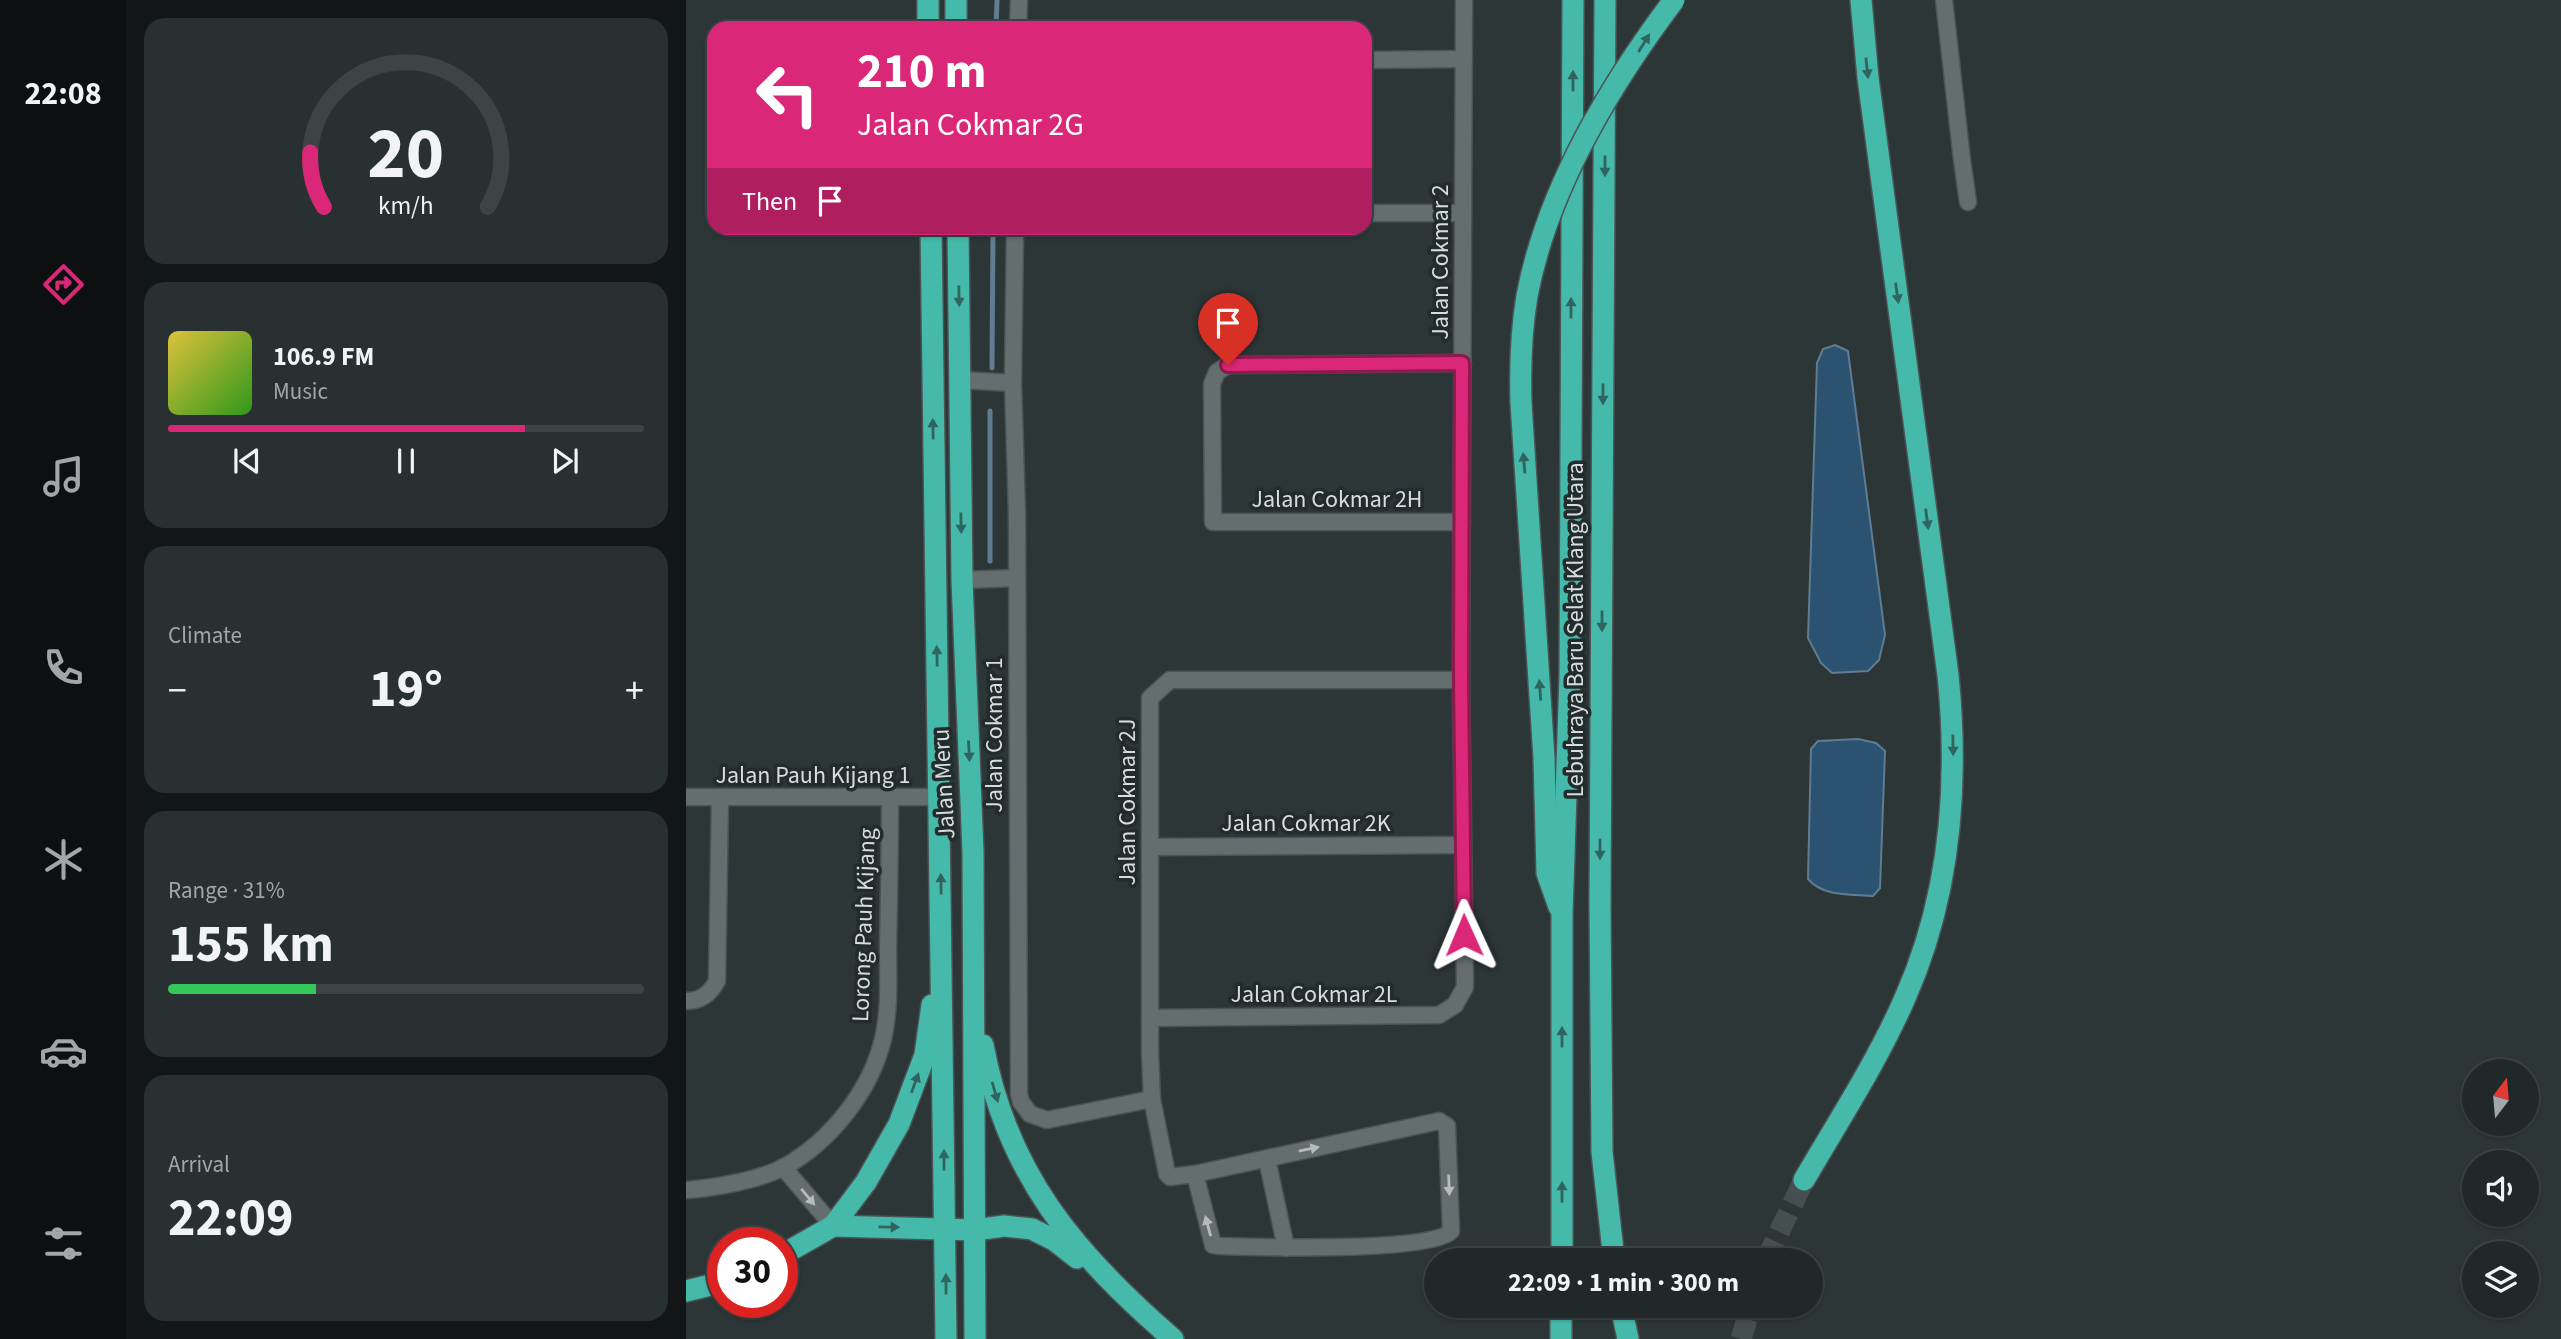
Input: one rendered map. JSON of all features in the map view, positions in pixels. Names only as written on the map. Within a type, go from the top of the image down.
[{"type":"highway","points":[[956,0],[956,21]]},
{"type":"highway","name":"Lebuhraya Baru Selat Klang Utara","points":[[1562,1248],[1562,915],[1570,676],[1573,0]]},
{"type":"highway","name":"Lebuhraya Baru Selat Klang Utara","points":[[1605,0],[1600,958],[1602,1152],[1613,1248]]},
{"type":"highway","points":[[1562,915],[1546,873],[1544,758],[1521,403],[1520,356],[1527,297],[1541,239],[1567,174],[1654,27],[1675,0]]},
{"type":"highway","points":[[1804,1180],[1864,1080],[1905,998],[1927,936],[1944,873],[1953,771],[1948,675],[1868,78],[1861,0]]},
{"type":"highway","name":"Jalan Meru","points":[[930,235],[946,1339]]},
{"type":"highway","name":"Jalan Meru","points":[[958,235],[961,580],[973,852],[975,1339]]},
{"type":"highway","points":[[798,1246],[833,1226],[866,1182],[899,1124],[925,1055],[942,934]]},
{"type":"highway","points":[[974,1002],[985,1059],[1002,1114],[1037,1192],[1089,1259],[1134,1305]]},
{"type":"highway","points":[[833,1226],[975,1230],[1004,1226],[1032,1229],[1054,1240],[1173,1339]]},
{"type":"highway","points":[[686,1291],[707,1286]]},
{"type":"highway","points":[[1561,1318],[1561,1339]]},
{"type":"highway","points":[[1624,1318],[1628,1339]]},
{"type":"street","points":[[1018,21],[1019,0]]},
{"type":"street","name":"Jalan Cokmar 2","points":[[1464,0],[1461,680],[1465,987]]},
{"type":"street","points":[[1944,0],[1968,202]]},
{"type":"street","points":[[1372,60],[1464,60]]},
{"type":"street","points":[[1372,213],[1463,213]]},
{"type":"street","name":"Jalan Cokmar 1","points":[[1015,235],[1013,383],[1017,578],[1019,1094],[1021,1102],[1030,1114],[1048,1121],[1152,1099]]},
{"type":"street","name":"Jalan Cokmar 2H","points":[[1462,363],[1228,365],[1217,372],[1212,384],[1213,522],[1462,522]]},
{"type":"street","points":[[960,380],[1013,383]]},
{"type":"street","points":[[961,580],[1017,578]]},
{"type":"street","name":"Jalan Cokmar 2J","points":[[1195,1174],[1170,1177],[1167,1174],[1152,1099],[1150,698],[1170,680],[1461,680]]},
{"type":"street","name":"Jalan Pauh Kijang 1","points":[[686,797],[940,797]]},
{"type":"street","points":[[686,1001],[694,1001],[711,993],[717,981],[720,798]]},
{"type":"street","name":"Lorong Pauh Kijang","points":[[686,1190],[749,1178],[783,1167],[821,1141],[846,1112],[870,1077],[883,1038],[887,1002],[891,798]]},
{"type":"street","name":"Jalan Cokmar 2K","points":[[1150,847],[1463,845]]},
{"type":"street","name":"Jalan Cokmar 2L","points":[[1150,1018],[1439,1015],[1454,1004],[1465,987]]},
{"type":"street","points":[[1439,1121],[1447,1126],[1451,1231],[1449,1235],[1407,1245],[1286,1248],[1213,1245],[1195,1174],[1439,1121]]},
{"type":"street","points":[[1267,1158],[1286,1248]]},
{"type":"street","points":[[783,1167],[833,1226]]},
{"type":"water","points":[[1835,345],[1848,351],[1885,635],[1879,660],[1868,671],[1832,673],[1821,663],[1808,638],[1817,363],[1823,349]]},
{"type":"water","points":[[1858,739],[1876,743],[1885,751],[1880,888],[1873,896],[1829,892],[1808,879],[1811,749],[1818,741]]},
{"type":"waterway","points":[[996,21],[997,0]]},
{"type":"waterway","points":[[992,368],[993,235]]},
{"type":"waterway","points":[[990,411],[990,561]]},
{"type":"tunnel","points":[[1772,1248],[1804,1180]]},
{"type":"tunnel","points":[[1741,1339],[1747,1318]]},
{"type":"route","points":[[1228,365],[1462,363],[1461,680],[1464,935]]}]
